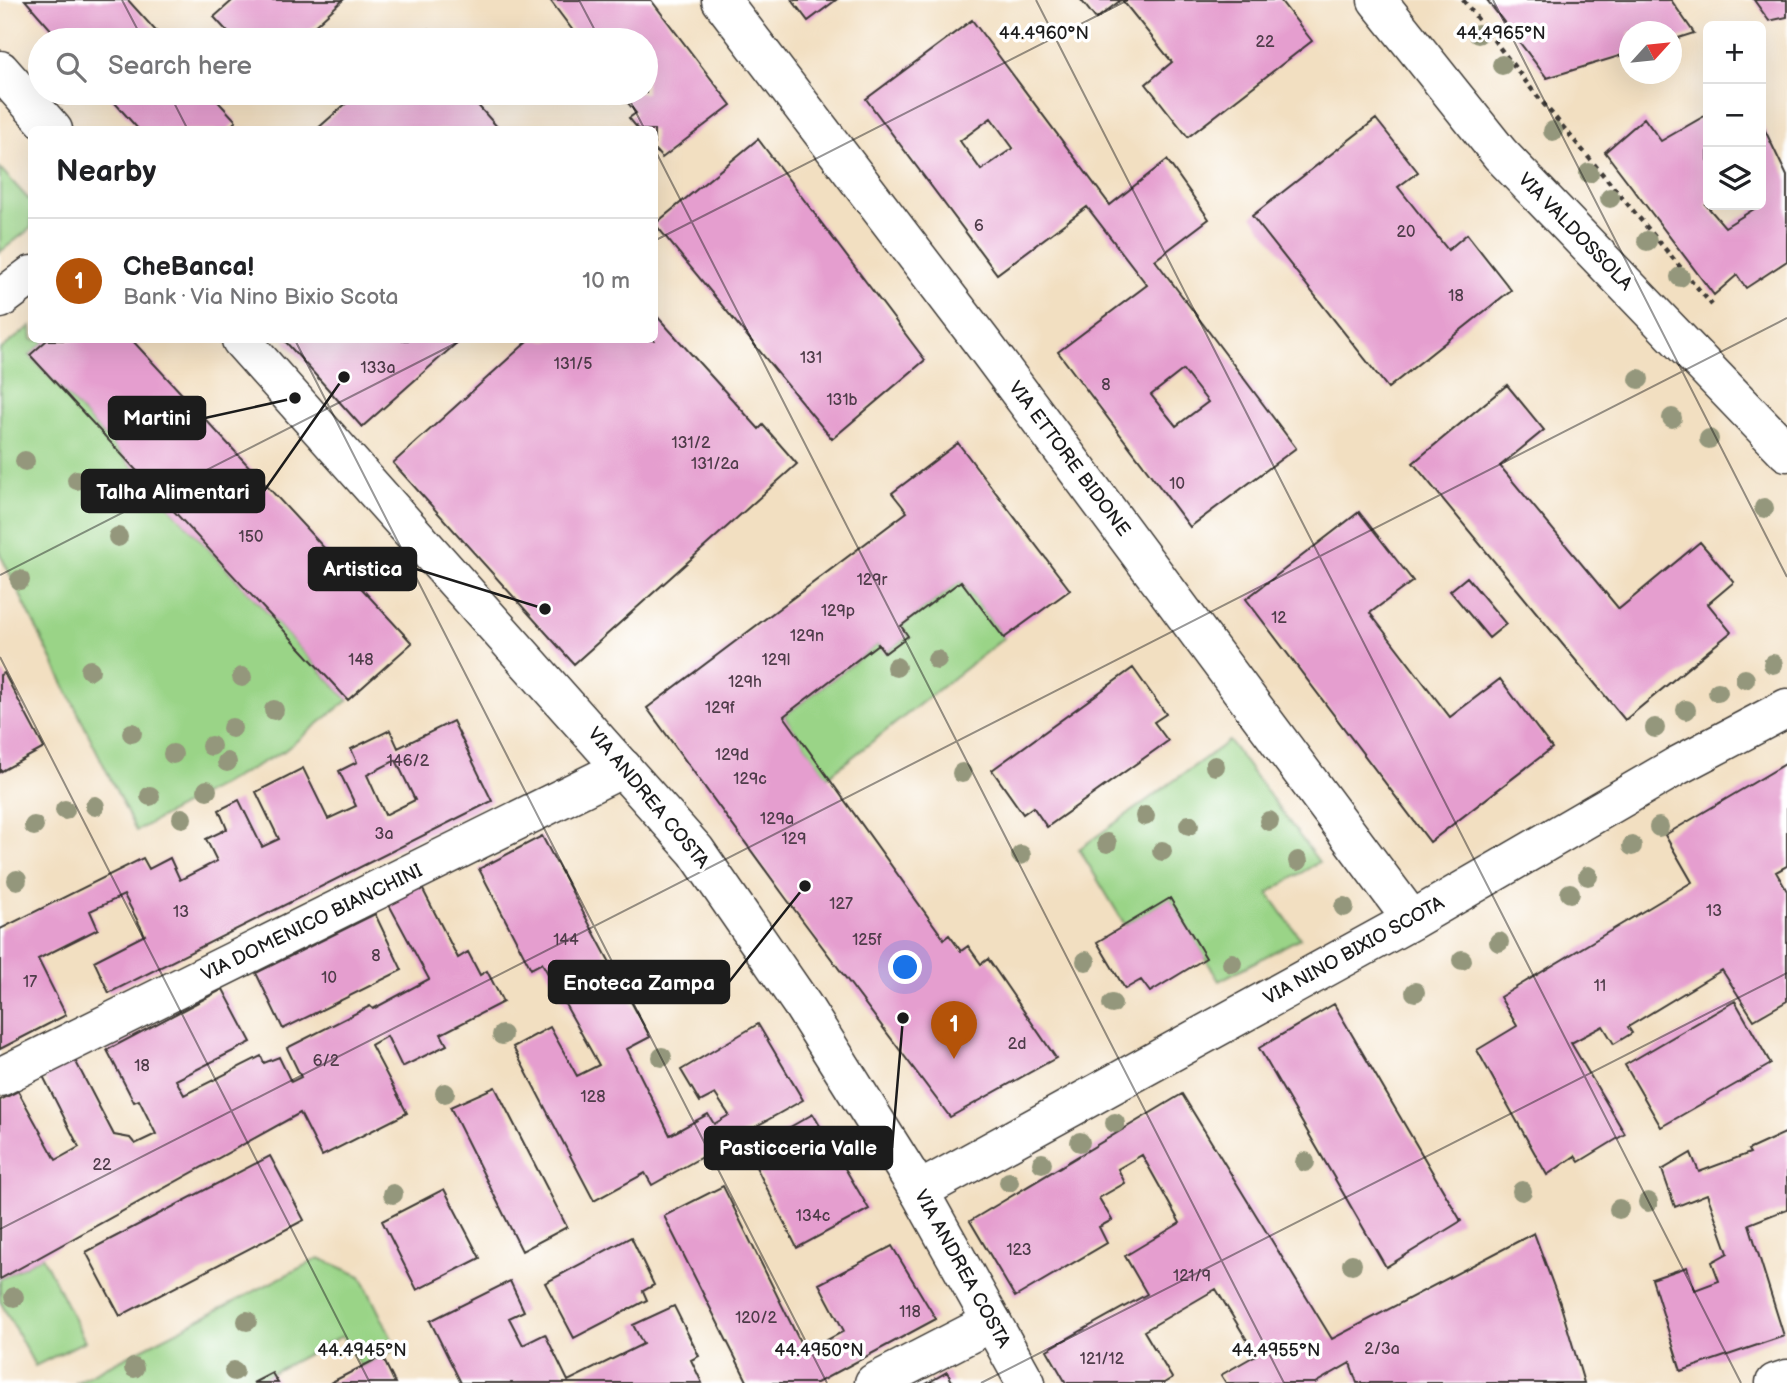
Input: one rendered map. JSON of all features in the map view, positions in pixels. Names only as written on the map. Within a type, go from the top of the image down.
[{"type":"street","name":"VIA ETTORE BIDONE","points":[[721,0],[985,346],[1412,920]]},
{"type":"street","name":"VIA VALDOSSOLA","points":[[1377,0],[1500,154],[1787,452]]},
{"type":"street","points":[[0,70],[28,102]]},
{"type":"street","points":[[30,105],[49,126]]},
{"type":"street","points":[[0,299],[28,278]]},
{"type":"street","name":"VIA ANDREA COSTA","points":[[244,343],[696,851],[803,1006],[919,1191],[1026,1383]]},
{"type":"street","name":"VIA NINO BIXIO SCOTA","points":[[919,1191],[1412,920],[1677,766],[1787,708]]},
{"type":"street","name":"VIA DOMENICO BIANCHINI","points":[[0,1077],[623,768]]},
{"type":"street","points":[[874,1383],[992,1322]]},
{"type":"street","points":[[1775,1383],[1787,1379]]},
{"type":"path","points":[[1463,0],[1533,91],[1719,313]]},
{"type":"green space","points":[[0,168],[28,199],[28,230],[0,252]]},
{"type":"green space","points":[[28,328],[28,343],[44,343],[30,355],[348,700],[284,751],[136,831],[0,554],[0,350]]},
{"type":"green space","points":[[961,581],[1004,638],[827,777],[784,716],[878,644],[886,653],[908,636],[901,626]]},
{"type":"green space","points":[[1229,741],[1319,862],[1268,893],[1300,938],[1219,981],[1170,899],[1125,925],[1079,849]]},
{"type":"green space","points":[[42,1256],[85,1341],[35,1366],[0,1301],[0,1279]]},
{"type":"green space","points":[[319,1258],[361,1276],[397,1349],[361,1367],[342,1336],[253,1383],[75,1383]]},
{"type":"building","points":[[25,0],[128,0],[153,28],[50,28]]},
{"type":"building","points":[[233,0],[343,0],[312,28],[224,28],[214,17]]},
{"type":"building","points":[[550,0],[651,0],[731,105],[662,158],[658,154],[658,126],[636,126],[629,118],[636,113],[630,105],[658,105],[658,28],[571,28]]},
{"type":"building","points":[[792,0],[836,0],[808,21]]},
{"type":"building","points":[[1081,0],[1121,0],[1096,19]]},
{"type":"building","points":[[1122,0],[1280,0],[1312,41],[1188,137],[1146,84],[1172,62]]},
{"type":"building","points":[[1487,0],[1671,0],[1694,33],[1682,37],[1682,21],[1619,21],[1619,56],[1547,78]]},
{"type":"building","points":[[1754,0],[1787,0],[1787,17],[1769,21]]},
{"type":"building","points":[[972,20],[1110,205],[1167,160],[1209,219],[1155,260],[1296,448],[1190,527],[1058,352],[1147,285],[1087,207],[997,274],[866,99]],"holes":[[[991,118],[1013,148],[981,170],[960,141]],[[1183,370],[1208,402],[1176,426],[1151,395]]]},
{"type":"building","points":[[117,105],[221,105],[236,121],[231,126],[135,126]]},
{"type":"building","points":[[344,105],[478,105],[496,126],[321,126]]},
{"type":"building","points":[[1703,117],[1703,210],[1710,210],[1725,227],[1752,210],[1766,210],[1766,132],[1787,176],[1787,261],[1746,288],[1737,275],[1714,295],[1605,152],[1644,118],[1661,141]]},
{"type":"building","points":[[1376,119],[1418,172],[1398,187],[1448,250],[1467,234],[1511,290],[1388,388],[1252,216]]},
{"type":"building","points":[[758,139],[925,360],[832,439],[658,228],[658,222]]},
{"type":"building","points":[[658,317],[759,429],[763,425],[797,464],[574,664],[393,463],[526,343],[658,343]]},
{"type":"building","points":[[44,343],[135,343],[412,643],[348,700],[30,355]]},
{"type":"building","points":[[287,343],[457,343],[362,427]]},
{"type":"building","points":[[1507,385],[1544,430],[1500,466],[1619,609],[1700,542],[1734,582],[1708,604],[1731,632],[1625,720],[1413,463]]},
{"type":"building","points":[[958,443],[1070,590],[1004,638],[961,581],[901,626],[908,636],[885,653],[878,644],[784,716],[944,939],[949,935],[961,951],[968,946],[981,964],[988,959],[1056,1058],[950,1117],[647,708],[907,512],[892,493]]},
{"type":"building","points":[[1359,512],[1413,581],[1370,613],[1450,717],[1500,679],[1552,748],[1430,842],[1246,599]]},
{"type":"building","points":[[1467,577],[1506,624],[1489,638],[1450,591]]},
{"type":"building","points":[[1133,668],[1166,714],[1154,722],[1168,741],[1047,827],[1033,807],[1023,814],[992,770]]},
{"type":"building","points":[[4,673],[44,748],[0,772],[0,675]]},
{"type":"building","points":[[453,721],[492,801],[109,993],[94,961],[145,935],[124,895],[90,911],[98,929],[38,959],[66,1015],[0,1049],[0,929],[143,858],[149,869],[170,858],[180,880],[217,861],[206,839],[227,829],[219,810],[239,800],[262,847],[279,839],[256,792],[303,768],[328,819],[356,806],[339,771],[357,762],[351,749],[390,730],[398,748]],"holes":[[[396,760],[415,800],[385,815],[367,775]]]},
{"type":"building","points":[[1787,763],[1787,866],[1776,872],[1787,891],[1787,1001],[1754,1020],[1722,970],[1628,1027],[1632,1033],[1614,1044],[1603,1026],[1571,1043],[1625,1134],[1579,1162],[1575,1156],[1547,1175],[1477,1050],[1517,1026],[1500,997],[1692,882],[1665,835]]},
{"type":"building","points":[[542,836],[650,1037],[627,1049],[670,1135],[708,1114],[714,1124],[729,1115],[715,1094],[700,1102],[681,1070],[758,1024],[803,1100],[652,1185],[645,1173],[594,1201],[513,1047],[550,1027],[577,1076],[599,1065],[542,963],[531,969],[479,869]]},
{"type":"building","points":[[420,884],[458,958],[468,952],[480,975],[487,971],[503,1002],[441,1034],[447,1045],[402,1067],[387,1036],[371,1045],[407,1113],[322,1156],[300,1113],[0,1279],[0,1100],[18,1091],[56,1160],[79,1147],[43,1076],[75,1060],[114,1135],[130,1138],[135,1144],[156,1134],[139,1100],[134,1102],[107,1050],[223,989],[251,1042],[176,1080],[184,1095],[261,1056],[264,1063],[279,1057],[291,1082],[301,1077],[287,1048],[370,1006],[373,1009],[429,979],[387,901]]},
{"type":"building","points":[[1170,898],[1206,958],[1150,992],[1141,980],[1125,989],[1097,942]]},
{"type":"building","points":[[375,914],[402,970],[283,1029],[256,973]]},
{"type":"building","points":[[1735,1001],[1771,1064],[1661,1127],[1625,1065]]},
{"type":"building","points":[[1334,1004],[1461,1221],[1386,1267],[1259,1048]]},
{"type":"building","points":[[495,1087],[567,1227],[522,1251],[450,1107]]},
{"type":"building","points":[[1182,1094],[1332,1339],[1534,1233],[1560,1303],[1584,1383],[1357,1383],[1350,1363],[1315,1383],[1226,1383],[1221,1375],[1256,1355],[1216,1289],[1144,1331],[1172,1378],[1164,1383],[1066,1383],[1047,1350],[1147,1294],[1125,1256],[1180,1223],[1142,1155],[1118,1169],[1125,1183],[1099,1198],[1112,1220],[1099,1227],[1107,1243],[1015,1297],[970,1221]]},
{"type":"building","points":[[813,1114],[869,1209],[797,1248],[748,1151]]},
{"type":"building","points":[[1787,1132],[1787,1209],[1749,1224],[1784,1336],[1681,1371],[1652,1279],[1687,1267],[1695,1290],[1719,1281],[1712,1262],[1728,1253],[1707,1194],[1675,1207],[1662,1170],[1691,1153],[1699,1172],[1750,1153],[1748,1150]]},
{"type":"building","points":[[270,1156],[304,1220],[120,1316],[86,1252]]},
{"type":"building","points":[[723,1186],[805,1352],[844,1331],[819,1284],[892,1246],[936,1319],[817,1383],[748,1383],[664,1216]]},
{"type":"building","points":[[444,1189],[480,1258],[417,1290],[382,1221]]},
{"type":"building","points":[[631,1237],[654,1285],[643,1291],[647,1300],[574,1338],[545,1283]]},
{"type":"building","points":[[510,1281],[524,1311],[509,1318],[523,1345],[545,1334],[568,1381],[643,1344],[633,1325],[674,1306],[699,1356],[691,1360],[702,1383],[461,1383],[430,1321]]},
{"type":"building","points":[[382,1356],[395,1383],[330,1383],[361,1367]]},
{"type":"building","points":[[947,1372],[953,1383],[928,1383]]},
{"type":"building","points":[[272,1373],[278,1383],[253,1383]]},
{"type":"place","name":"Talha Alimentari","points":[[344,377]]},
{"type":"place","name":"Martini","points":[[295,398]]},
{"type":"place","name":"Artistica","points":[[545,609]]},
{"type":"place","name":"Enoteca Zampa","points":[[805,886]]},
{"type":"place","name":"Pasticceria Valle","points":[[903,1018]]},
{"type":"place","name":"CheBanca!","points":[[954,1059]]}]
